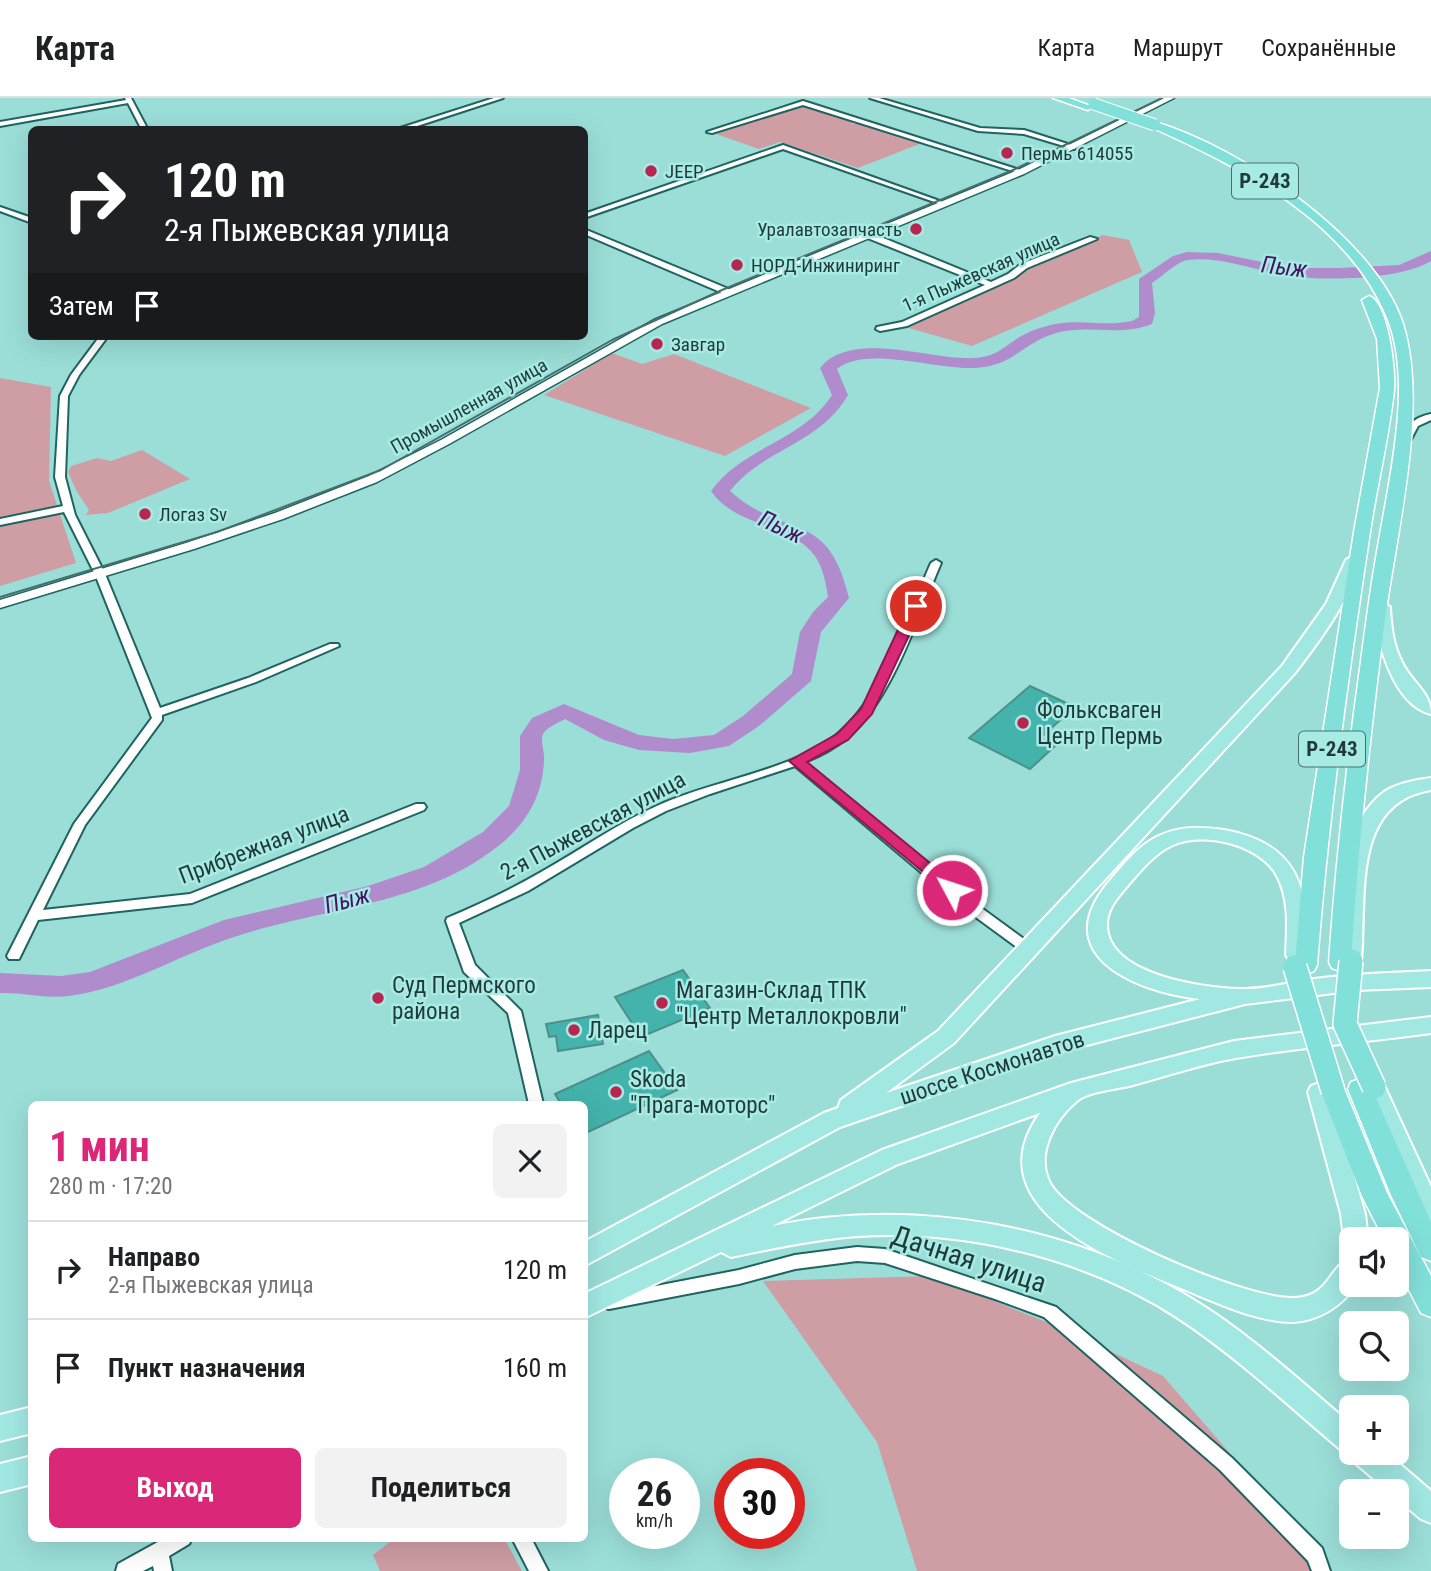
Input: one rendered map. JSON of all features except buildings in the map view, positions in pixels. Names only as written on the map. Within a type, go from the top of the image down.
[{"type":"highway","name":"Р-243","points":[[1058,98],[1091,105]]},
{"type":"highway","name":"Р-243","points":[[1076,98],[1152,127],[1271,193],[1307,221],[1351,262],[1396,324],[1403,357],[1397,466],[1346,856],[1345,1024],[1404,1195],[1431,1249]]},
{"type":"highway","name":"Р-243","points":[[1301,966],[1362,533],[1387,388],[1384,339],[1368,285]]},
{"type":"highway","points":[[1301,966],[1326,1092],[1375,1196],[1431,1304]]},
{"type":"main road","points":[[832,1119],[946,1037],[1288,670],[1321,628],[1347,582],[1362,533]]},
{"type":"main road","points":[[1382,573],[1385,646],[1393,665],[1408,686],[1431,709]]},
{"type":"main road","points":[[1346,962],[1362,841],[1372,818],[1391,796],[1431,784]]},
{"type":"main road","points":[[1245,996],[1166,986],[1121,967],[1106,952],[1097,934],[1098,916],[1110,893],[1140,858],[1156,846],[1176,836],[1198,834],[1230,837],[1257,846],[1278,860],[1292,880],[1297,902],[1301,966]]},
{"type":"main road","name":"шоссе Космонавтов","points":[[588,1253],[832,1119],[1055,1045],[1245,996],[1357,982],[1431,979]]},
{"type":"main road","name":"шоссе Космонавтов","points":[[588,1306],[890,1157],[1071,1092],[1234,1050],[1431,1025]]},
{"type":"main road","points":[[1367,1088],[1431,1214]]},
{"type":"main road","points":[[1071,1092],[1038,1132],[1033,1167],[1040,1190],[1062,1215],[1202,1286],[1255,1305],[1292,1311],[1323,1303],[1339,1290]]},
{"type":"main road","points":[[1326,1092],[1355,1227]]},
{"type":"main road","points":[[693,1256],[755,1240],[813,1230],[880,1225],[954,1226],[1009,1237],[1080,1260],[1183,1307],[1254,1360],[1339,1431]]},
{"type":"main road","points":[[0,1428],[28,1421]]},
{"type":"main road","points":[[1379,1465],[1431,1509]]},
{"type":"main road","points":[[0,1478],[28,1471]]},
{"type":"street","points":[[410,126],[500,98]]},
{"type":"street","points":[[873,98],[980,130],[1024,132],[1074,147]]},
{"type":"street","name":"Промышленная улица","points":[[0,604],[279,516],[373,479],[445,442],[631,336],[728,292],[1021,172],[1170,98]]},
{"type":"street","points":[[0,124],[129,100],[143,126]]},
{"type":"street","points":[[710,132],[800,103],[1021,172]]},
{"type":"street","points":[[588,215],[783,147],[945,204]]},
{"type":"street","points":[[0,209],[28,220]]},
{"type":"street","points":[[588,233],[728,292]]},
{"type":"street","points":[[868,235],[992,285]]},
{"type":"street","name":"1-я Пыжевская улица","points":[[880,329],[904,324],[992,285],[1024,266],[1093,239]]},
{"type":"street","points":[[14,956],[80,824],[149,734],[158,713],[100,574],[68,508],[60,477],[65,396],[75,376],[101,340]]},
{"type":"street","points":[[1397,466],[1410,428],[1417,421],[1431,416]]},
{"type":"street","points":[[0,522],[68,508]]},
{"type":"street","name":"2-я Пыжевская улица","points":[[535,1101],[514,1011],[469,968],[452,920],[537,881],[585,849],[663,807],[724,783],[797,761],[842,737],[867,710],[936,563]]},
{"type":"street","points":[[158,713],[252,680],[334,646]]},
{"type":"street","points":[[797,761],[971,907],[1027,948]]},
{"type":"street","name":"Прибрежная улица","points":[[35,916],[192,898],[420,807]]},
{"type":"street","name":"Дачная улица","points":[[588,1306],[739,1277],[795,1262],[857,1254],[885,1256],[1006,1296],[1050,1312],[1138,1386],[1226,1464],[1315,1555],[1321,1571]]},
{"type":"street","points":[[125,1571],[161,1562],[179,1542]]},
{"type":"street","points":[[523,1542],[539,1571]]},
{"type":"shaded area","points":[[803,105],[850,119],[852,124],[863,124],[922,143],[858,168],[780,142],[759,149],[716,134]]},
{"type":"shaded area","points":[[1103,235],[1129,240],[1142,272],[972,346],[898,325]]},
{"type":"shaded area","points":[[612,353],[642,364],[674,354],[811,408],[725,456],[544,395]]},
{"type":"shaded area","points":[[0,378],[51,387],[49,481],[76,563],[0,586]]},
{"type":"shaded area","points":[[142,450],[190,479],[108,513],[86,515],[89,510],[68,472],[71,466],[97,458],[111,461]]},
{"type":"shaded area","points":[[931,1276],[1056,1326],[1163,1376],[1320,1557],[1327,1571],[917,1571],[877,1442],[763,1281]]},
{"type":"shaded area","points":[[390,1542],[506,1542],[522,1571],[380,1571],[373,1555]]},
{"type":"waterway","name":"Пыж","points":[[0,983],[61,987],[90,982],[233,927],[368,895],[433,873],[463,858],[492,838],[511,820],[523,802],[530,782],[533,731],[545,720],[564,711],[612,735],[639,743],[690,746],[721,741],[733,735],[803,676],[811,632],[828,607],[839,598],[834,574],[817,545],[742,508],[720,491],[747,465],[807,431],[832,409],[840,395],[828,368],[839,359],[851,354],[876,353],[930,361],[988,362],[1005,357],[1031,337],[1056,328],[1082,324],[1118,327],[1137,325],[1146,321],[1147,317],[1147,288],[1144,282],[1187,256],[1218,257],[1291,272],[1339,272],[1399,269],[1414,265],[1431,255]]},
{"type":"tram line","points":[[0,597],[217,532],[381,470],[612,340],[722,290],[1013,170],[1162,98]]},
{"type":"place","name":"Пермь 614055","points":[[1007,153]]},
{"type":"place","name":"JEEP","points":[[651,171]]},
{"type":"place","name":"Уралавтозапчасть","points":[[916,229]]},
{"type":"place","name":"НОРД-Инжиниринг","points":[[737,265]]},
{"type":"place","name":"Завгар","points":[[657,344]]},
{"type":"place","name":"Логаз Sv","points":[[145,514]]},
{"type":"place","name":"Фольксваген Центр Пермь","points":[[1023,723]]},
{"type":"place","name":"Суд Пермского района","points":[[378,998]]},
{"type":"place","name":"Магазин-Склад ТПК \"Центр Металлокровли\"","points":[[662,1003]]},
{"type":"place","name":"Ларец","points":[[574,1030]]},
{"type":"place","name":"Skoda \"Прага-моторс\"","points":[[616,1092]]},
{"type":"route","points":[[916,606],[867,710],[842,737],[797,761],[952,890]]}]
